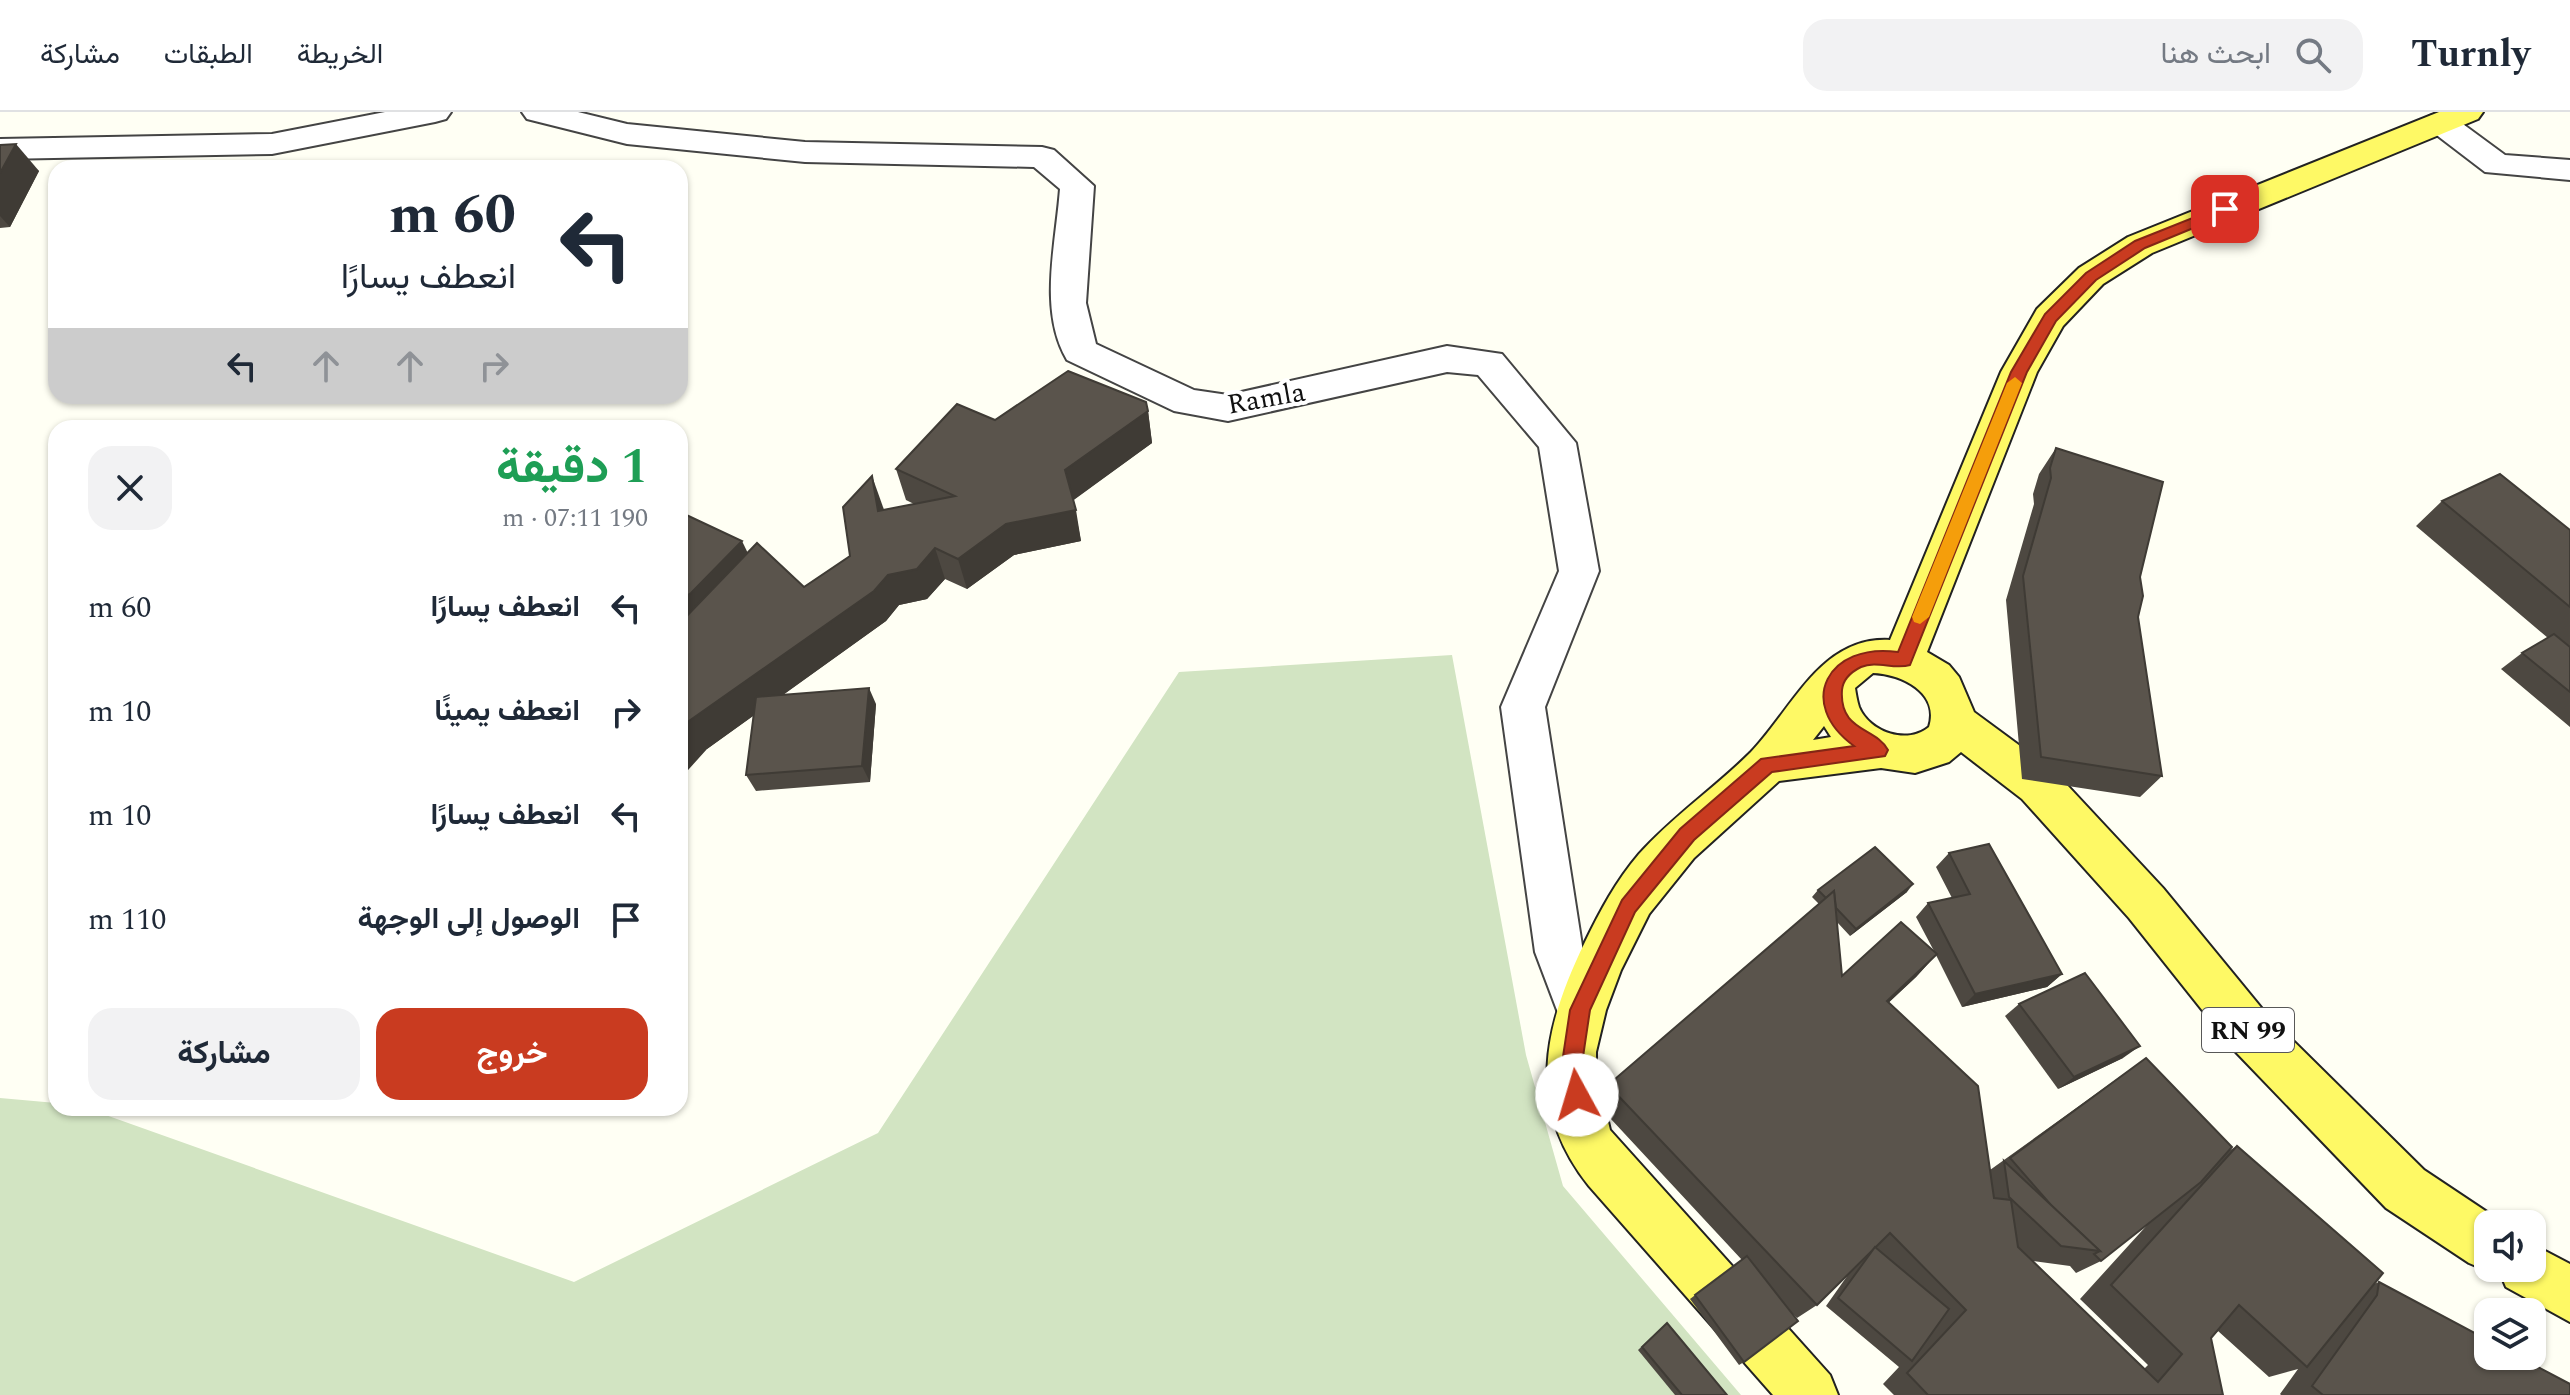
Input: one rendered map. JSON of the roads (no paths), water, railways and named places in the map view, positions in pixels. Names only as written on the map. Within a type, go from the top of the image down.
[{"type":"main road","points":[[1903,660],[2019,372],[2050,318],[2091,276],[2140,245],[2454,117]]},
{"type":"main road","points":[[1810,1395],[1590,1146],[1571,1070],[1580,1010],[1628,906],[1687,834],[1768,764],[1842,670],[1859,659],[1880,656],[1903,660],[1924,669],[1942,685],[1952,703],[1940,737],[1896,755],[1858,738],[1841,722],[1833,703],[1833,685]]},
{"type":"main road","name":"RN 99","points":[[1940,737],[2038,785],[2146,903],[2251,1033],[2405,1189],[2474,1235]]},
{"type":"main road","points":[[1768,764],[1879,750]]},
{"type":"main road","points":[[2546,1281],[2570,1295]]},
{"type":"street","points":[[272,144],[286,112]]},
{"type":"street","points":[[0,149],[272,144],[435,112]]},
{"type":"street","name":"Ramla","points":[[538,112],[627,134],[805,152],[1042,157],[1077,186],[1068,303],[1080,351],[1187,402],[1228,408],[1447,359],[1489,363],[1557,443],[1579,571],[1523,707],[1559,952],[1580,1010]]},
{"type":"street","points":[[2454,117],[2497,165],[2570,170]]}]
